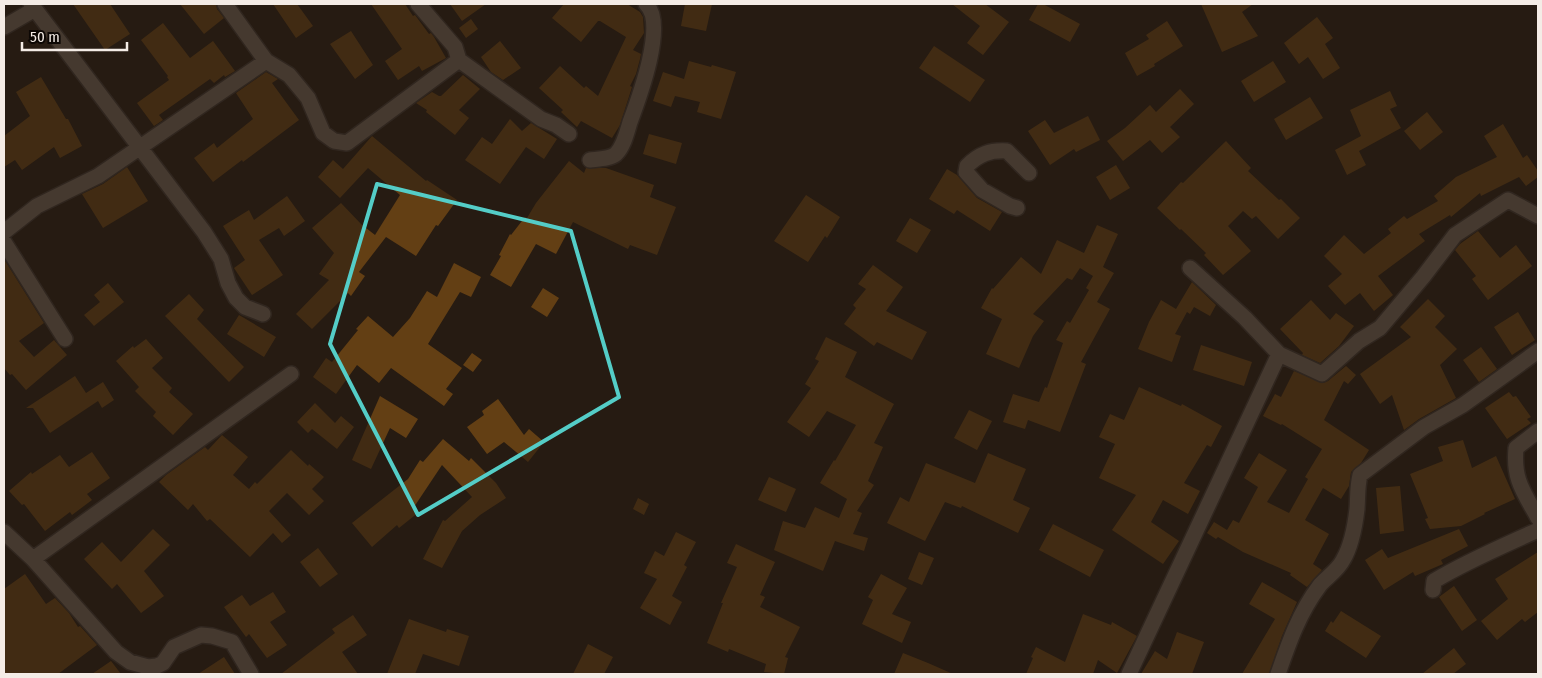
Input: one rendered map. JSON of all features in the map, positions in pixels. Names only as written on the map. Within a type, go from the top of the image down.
[{"type":"street","points":[[225,4],[266,61],[289,75],[308,98],[323,133],[334,141],[347,143],[459,60]]},
{"type":"street","points":[[418,4],[455,47],[459,60],[541,119],[556,125],[569,134]]},
{"type":"street","points":[[590,160],[605,158],[615,154],[621,146],[642,90],[653,43],[654,21],[650,8],[646,4]]},
{"type":"street","points":[[4,27],[33,7],[204,232],[221,259],[228,283],[236,298],[245,307],[263,314]]},
{"type":"street","points":[[4,232],[37,206],[98,176],[266,61]]},
{"type":"street","points":[[1017,208],[982,190],[966,172],[967,166],[980,155],[996,150],[1006,151],[1029,173]]},
{"type":"street","points":[[1190,268],[1244,318],[1279,354],[1322,374],[1359,342],[1380,328],[1455,235],[1508,200],[1538,216]]},
{"type":"street","points":[[4,242],[65,339]]},
{"type":"street","points":[[1278,674],[1288,643],[1301,614],[1321,584],[1343,561],[1353,534],[1360,475],[1424,428],[1463,405],[1538,351]]},
{"type":"street","points":[[1129,674],[1279,354]]},
{"type":"street","points":[[33,559],[290,374]]},
{"type":"street","points":[[1538,430],[1516,448],[1514,465],[1520,485],[1538,518]]},
{"type":"street","points":[[1433,590],[1434,581],[1446,573],[1538,530]]},
{"type":"street","points":[[4,532],[33,559],[116,652],[130,662],[148,667],[157,666],[163,662],[174,647],[201,635],[212,636],[232,642],[251,674]]},
{"type":"highlighted area","points":[[377,184],[571,231],[619,397],[418,515],[330,344]]},
{"type":"building","points":[[73,4],[110,4],[130,34],[105,50]]},
{"type":"building","points":[[180,4],[216,4],[217,9],[224,18],[204,34]]},
{"type":"building","points":[[273,4],[297,4],[313,26],[296,38]]},
{"type":"building","points":[[371,4],[405,4],[429,34],[431,33],[446,58],[422,71],[419,66],[398,80],[385,61],[402,49]]},
{"type":"building","points":[[450,4],[486,4],[462,21]]},
{"type":"building","points":[[564,4],[627,4],[640,12],[643,17],[644,33],[633,50],[641,54],[640,59],[630,86],[632,87],[620,125],[612,138],[581,121],[577,127],[561,112],[563,110],[539,88],[560,66],[584,88],[586,86],[598,96],[626,37],[598,21],[581,42],[552,18]]},
{"type":"building","points":[[685,4],[712,4],[706,31],[681,26]]},
{"type":"building","points":[[952,4],[985,4],[1009,22],[983,55],[967,43],[980,26]]},
{"type":"building","points":[[1038,4],[1043,4],[1080,24],[1070,42],[1029,20]]},
{"type":"building","points":[[1201,4],[1253,4],[1242,12],[1258,36],[1222,52]]},
{"type":"building","points":[[1317,17],[1333,38],[1325,44],[1340,68],[1323,79],[1308,57],[1299,64],[1284,43]]},
{"type":"building","points":[[471,19],[478,29],[466,38],[459,28]]},
{"type":"building","points":[[1167,21],[1183,46],[1137,76],[1125,53],[1149,39],[1146,35]]},
{"type":"building","points":[[163,23],[190,58],[213,41],[235,71],[225,77],[224,75],[214,83],[210,79],[159,115],[163,120],[154,126],[137,103],[169,80],[141,40]]},
{"type":"building","points":[[351,31],[373,65],[355,79],[330,44]]},
{"type":"building","points":[[500,41],[521,68],[503,80],[491,72],[481,57]]},
{"type":"building","points":[[934,46],[985,80],[970,102],[919,68]]},
{"type":"building","points":[[689,61],[736,72],[721,119],[697,112],[700,102],[675,96],[671,107],[653,101],[663,72],[684,79]]},
{"type":"building","points":[[1273,61],[1286,82],[1254,102],[1241,81]]},
{"type":"building","points":[[266,72],[278,79],[272,83],[299,120],[213,182],[194,158],[214,143],[217,148],[253,119],[236,93]]},
{"type":"building","points":[[463,75],[480,89],[459,110],[469,118],[455,135],[426,112],[427,110],[416,103],[432,92],[441,96]]},
{"type":"building","points":[[41,77],[66,119],[68,119],[82,146],[60,158],[54,147],[22,170],[15,160],[4,167],[4,136],[30,116],[16,92]]},
{"type":"building","points":[[1180,89],[1194,104],[1170,127],[1180,137],[1162,153],[1150,140],[1123,161],[1107,141],[1125,128],[1150,105],[1156,112]]},
{"type":"building","points":[[1390,91],[1397,106],[1390,109],[1401,128],[1359,151],[1366,165],[1347,175],[1335,150],[1361,136],[1350,110]]},
{"type":"building","points":[[1310,97],[1323,118],[1286,140],[1274,119]]},
{"type":"building","points":[[1427,112],[1443,132],[1420,150],[1404,131]]},
{"type":"building","points":[[1088,116],[1100,140],[1076,152],[1074,149],[1050,165],[1028,131],[1045,120],[1054,133]]},
{"type":"building","points":[[510,119],[522,131],[531,123],[557,139],[544,159],[526,147],[500,184],[465,160],[482,137],[492,144]]},
{"type":"building","points":[[1503,124],[1523,158],[1527,155],[1538,171],[1538,177],[1526,186],[1519,177],[1481,196],[1480,193],[1451,217],[1450,215],[1419,234],[1425,241],[1378,276],[1393,295],[1374,311],[1360,293],[1345,305],[1328,286],[1342,274],[1324,256],[1344,235],[1364,254],[1391,233],[1388,229],[1404,216],[1407,219],[1438,201],[1434,196],[1456,177],[1497,157],[1484,136]]},
{"type":"building","points":[[649,134],[682,143],[676,164],[643,154]]},
{"type":"building","points":[[372,136],[426,181],[457,200],[438,226],[436,225],[416,256],[386,237],[359,272],[365,276],[351,296],[348,293],[312,329],[296,314],[329,280],[319,274],[334,253],[312,228],[341,203],[361,224],[375,235],[400,195],[368,168],[340,198],[318,177],[333,160],[343,169]]},
{"type":"building","points":[[1226,141],[1251,168],[1248,171],[1300,218],[1278,239],[1256,216],[1252,219],[1243,211],[1228,226],[1251,251],[1223,275],[1204,255],[1206,253],[1157,208],[1181,182],[1183,183]]},
{"type":"building","points":[[569,161],[584,173],[586,168],[606,168],[654,185],[650,197],[676,207],[657,255],[630,245],[628,249],[573,222],[556,254],[536,244],[511,287],[490,275],[501,256],[499,255],[510,234],[525,217],[527,218],[536,203]]},
{"type":"building","points":[[1116,165],[1130,188],[1110,200],[1096,177]]},
{"type":"building","points":[[127,167],[148,201],[103,228],[82,194],[103,184]]},
{"type":"building","points":[[947,169],[957,175],[977,198],[1002,212],[990,231],[957,210],[954,214],[929,199]]},
{"type":"building","points":[[806,195],[840,217],[827,238],[825,236],[808,262],[774,241]]},
{"type":"building","points":[[287,196],[305,221],[284,236],[279,228],[259,240],[283,275],[252,295],[234,268],[245,260],[223,226],[249,210],[254,220]]},
{"type":"building","points":[[910,218],[931,230],[917,253],[896,241]]},
{"type":"building","points":[[1097,225],[1118,234],[1103,267],[1114,273],[1097,302],[1110,309],[1081,362],[1086,364],[1060,432],[1028,420],[1025,429],[1003,422],[1013,394],[1039,402],[1045,387],[1047,388],[1063,343],[1056,340],[1067,321],[1070,323],[1089,290],[1086,288],[1093,276],[1080,268],[1072,280],[1067,278],[1033,314],[1044,321],[1033,336],[1019,368],[986,354],[1002,319],[981,308],[992,288],[1021,257],[1041,274],[1057,240],[1084,253]]},
{"type":"building","points":[[1478,231],[1500,258],[1516,245],[1532,266],[1488,300],[1472,279],[1476,276],[1455,250]]},
{"type":"building","points":[[4,259],[44,323],[19,341],[34,357],[54,340],[67,355],[26,390],[4,368]]},
{"type":"building","points":[[454,263],[481,277],[471,297],[460,292],[428,344],[462,368],[446,389],[453,394],[444,406],[391,368],[379,383],[357,365],[336,394],[313,377],[326,358],[332,362],[368,316],[393,337],[410,318],[427,291],[437,297]]},
{"type":"building","points":[[873,265],[903,287],[886,311],[927,332],[912,360],[877,342],[874,346],[844,324],[856,308],[853,305],[866,289],[858,284]]},
{"type":"building","points":[[1192,282],[1216,305],[1210,316],[1194,307],[1190,314],[1187,312],[1175,334],[1181,336],[1172,362],[1138,349],[1149,322],[1161,300],[1176,309]]},
{"type":"building","points":[[108,283],[124,302],[94,326],[84,315],[100,302],[94,295]]},
{"type":"building","points":[[543,288],[559,298],[547,317],[531,307]]},
{"type":"building","points":[[189,294],[204,310],[197,319],[244,367],[229,382],[165,316]]},
{"type":"building","points":[[1428,299],[1445,316],[1435,327],[1457,349],[1440,365],[1456,398],[1419,419],[1404,430],[1392,395],[1380,404],[1360,374],[1411,337],[1400,327]]},
{"type":"building","points":[[1311,300],[1330,320],[1336,313],[1354,326],[1339,346],[1320,363],[1302,355],[1303,353],[1280,329]]},
{"type":"building","points":[[1518,312],[1535,340],[1512,355],[1494,327]]},
{"type":"building","points":[[239,315],[276,337],[264,357],[227,334]]},
{"type":"building","points":[[826,337],[857,352],[845,377],[894,404],[874,443],[883,447],[868,481],[874,485],[857,511],[862,513],[853,534],[868,538],[864,551],[835,541],[823,571],[774,550],[783,521],[805,528],[815,507],[839,518],[847,499],[820,483],[856,425],[827,411],[809,437],[787,422],[811,388],[805,384],[819,361],[815,359]]},
{"type":"building","points":[[146,339],[163,358],[152,368],[172,388],[169,392],[193,414],[173,435],[153,416],[156,412],[135,391],[139,387],[116,361],[133,346],[134,348]]},
{"type":"building","points":[[1201,345],[1252,362],[1244,386],[1193,370]]},
{"type":"building","points":[[1481,347],[1497,369],[1479,382],[1463,360]]},
{"type":"building","points":[[472,353],[482,360],[473,372],[463,365]]},
{"type":"building","points":[[1346,366],[1356,375],[1348,384],[1344,381],[1324,420],[1369,450],[1361,463],[1351,472],[1349,486],[1341,499],[1323,488],[1305,520],[1329,534],[1313,564],[1322,570],[1307,587],[1290,575],[1291,573],[1243,552],[1218,537],[1216,539],[1207,533],[1214,522],[1227,530],[1233,520],[1239,523],[1258,487],[1244,478],[1259,453],[1287,470],[1267,502],[1289,513],[1308,479],[1305,477],[1322,449],[1282,424],[1263,416],[1275,394],[1281,397],[1294,371],[1323,383]]},
{"type":"building","points":[[75,376],[86,393],[103,382],[114,400],[102,408],[98,401],[50,433],[33,408],[26,408]]},
{"type":"building","points":[[1139,387],[1181,406],[1182,404],[1222,426],[1211,447],[1207,445],[1184,483],[1200,491],[1188,514],[1163,500],[1151,522],[1179,541],[1163,564],[1112,530],[1136,495],[1099,478],[1115,444],[1099,437],[1110,414],[1124,420]]},
{"type":"building","points":[[1509,392],[1513,397],[1516,396],[1531,417],[1527,419],[1531,423],[1507,439],[1485,408]]},
{"type":"building","points":[[380,396],[418,419],[406,438],[390,428],[371,469],[352,460]]},
{"type":"building","points":[[498,399],[524,435],[529,429],[544,442],[528,462],[504,442],[487,454],[467,427],[484,415],[482,411]]},
{"type":"building","points":[[315,403],[335,423],[341,416],[354,427],[337,449],[312,429],[308,433],[297,422]]},
{"type":"building","points":[[969,410],[992,421],[977,450],[954,438]]},
{"type":"building","points":[[222,435],[248,457],[233,475],[249,489],[255,482],[257,484],[291,450],[308,466],[309,464],[324,477],[312,489],[324,501],[309,515],[287,493],[269,511],[291,535],[282,543],[273,533],[250,557],[210,519],[207,521],[193,504],[188,510],[159,482],[205,447],[208,450]]},
{"type":"building","points":[[443,439],[469,461],[471,458],[496,483],[506,498],[480,515],[462,531],[442,568],[423,559],[443,520],[445,521],[472,497],[442,465],[414,507],[419,512],[399,528],[397,525],[372,547],[352,523],[408,479],[420,460],[423,462]]},
{"type":"building","points":[[1463,440],[1472,468],[1496,456],[1515,499],[1461,526],[1430,529],[1425,519],[1428,518],[1410,474],[1443,461],[1438,447]]},
{"type":"building","points":[[92,452],[110,478],[87,494],[92,500],[72,515],[70,512],[45,531],[24,504],[22,505],[9,491],[31,472],[32,474],[60,455],[69,467]]},
{"type":"building","points":[[988,453],[1026,469],[1013,500],[1030,508],[1018,533],[962,506],[961,508],[945,502],[925,541],[887,523],[900,497],[909,502],[926,463],[975,483]]},
{"type":"building","points":[[769,477],[796,489],[786,512],[758,500]]},
{"type":"building","points":[[1400,486],[1404,531],[1380,534],[1376,488]]},
{"type":"building","points":[[638,498],[649,504],[644,515],[633,509]]},
{"type":"building","points":[[1053,524],[1104,550],[1090,577],[1039,550]]},
{"type":"building","points":[[153,529],[170,545],[144,571],[164,596],[141,613],[117,584],[112,589],[84,559],[102,542],[121,562]]},
{"type":"building","points":[[1459,529],[1468,546],[1441,560],[1443,564],[1415,576],[1413,572],[1384,590],[1365,560],[1382,549],[1388,558]]},
{"type":"building","points":[[676,532],[696,542],[684,565],[687,567],[672,596],[682,602],[670,625],[640,608],[657,579],[644,573],[655,551],[664,556]]},
{"type":"building","points":[[736,544],[775,562],[760,595],[765,597],[760,607],[800,627],[785,657],[788,658],[784,674],[764,672],[766,664],[729,649],[728,652],[707,643],[723,603],[721,603],[737,567],[727,563]]},
{"type":"building","points":[[318,548],[338,574],[320,587],[300,562]]},
{"type":"building","points":[[919,552],[934,558],[922,585],[908,579]]},
{"type":"building","points":[[1538,552],[1538,612],[1525,622],[1522,619],[1497,640],[1481,621],[1508,599],[1495,579]]},
{"type":"building","points":[[25,574],[46,604],[55,598],[69,613],[78,627],[80,626],[97,645],[58,674],[4,674],[4,589]]},
{"type":"building","points":[[881,574],[907,588],[892,614],[911,622],[902,643],[862,624],[873,600],[868,597]]},
{"type":"building","points":[[1262,582],[1297,602],[1282,636],[1269,674],[1242,674],[1275,619],[1249,604]]},
{"type":"building","points":[[1454,586],[1477,620],[1462,631],[1439,597]]},
{"type":"building","points":[[273,592],[286,612],[270,622],[287,645],[267,658],[249,634],[246,637],[224,607],[242,595],[250,606]]},
{"type":"building","points":[[1341,611],[1381,636],[1366,658],[1325,631],[1331,621],[1333,623]]},
{"type":"building","points":[[1083,614],[1111,625],[1112,622],[1137,636],[1117,673],[1098,660],[1093,674],[1026,674],[1036,647],[1065,662]]},
{"type":"building","points":[[353,615],[367,635],[342,652],[358,674],[281,674],[335,633],[332,629]]},
{"type":"building","points":[[409,619],[446,632],[447,629],[469,636],[459,666],[423,654],[415,674],[387,674]]},
{"type":"building","points":[[1177,632],[1204,642],[1192,674],[1141,674],[1155,651],[1167,659]]},
{"type":"building","points":[[588,644],[613,657],[604,674],[573,674]]},
{"type":"building","points":[[1454,648],[1466,664],[1453,674],[1422,674]]},
{"type":"building","points":[[903,653],[928,663],[953,674],[894,674]]},
{"type":"building","points":[[224,657],[235,674],[198,674]]},
{"type":"building","points":[[111,661],[121,674],[92,674]]}]
